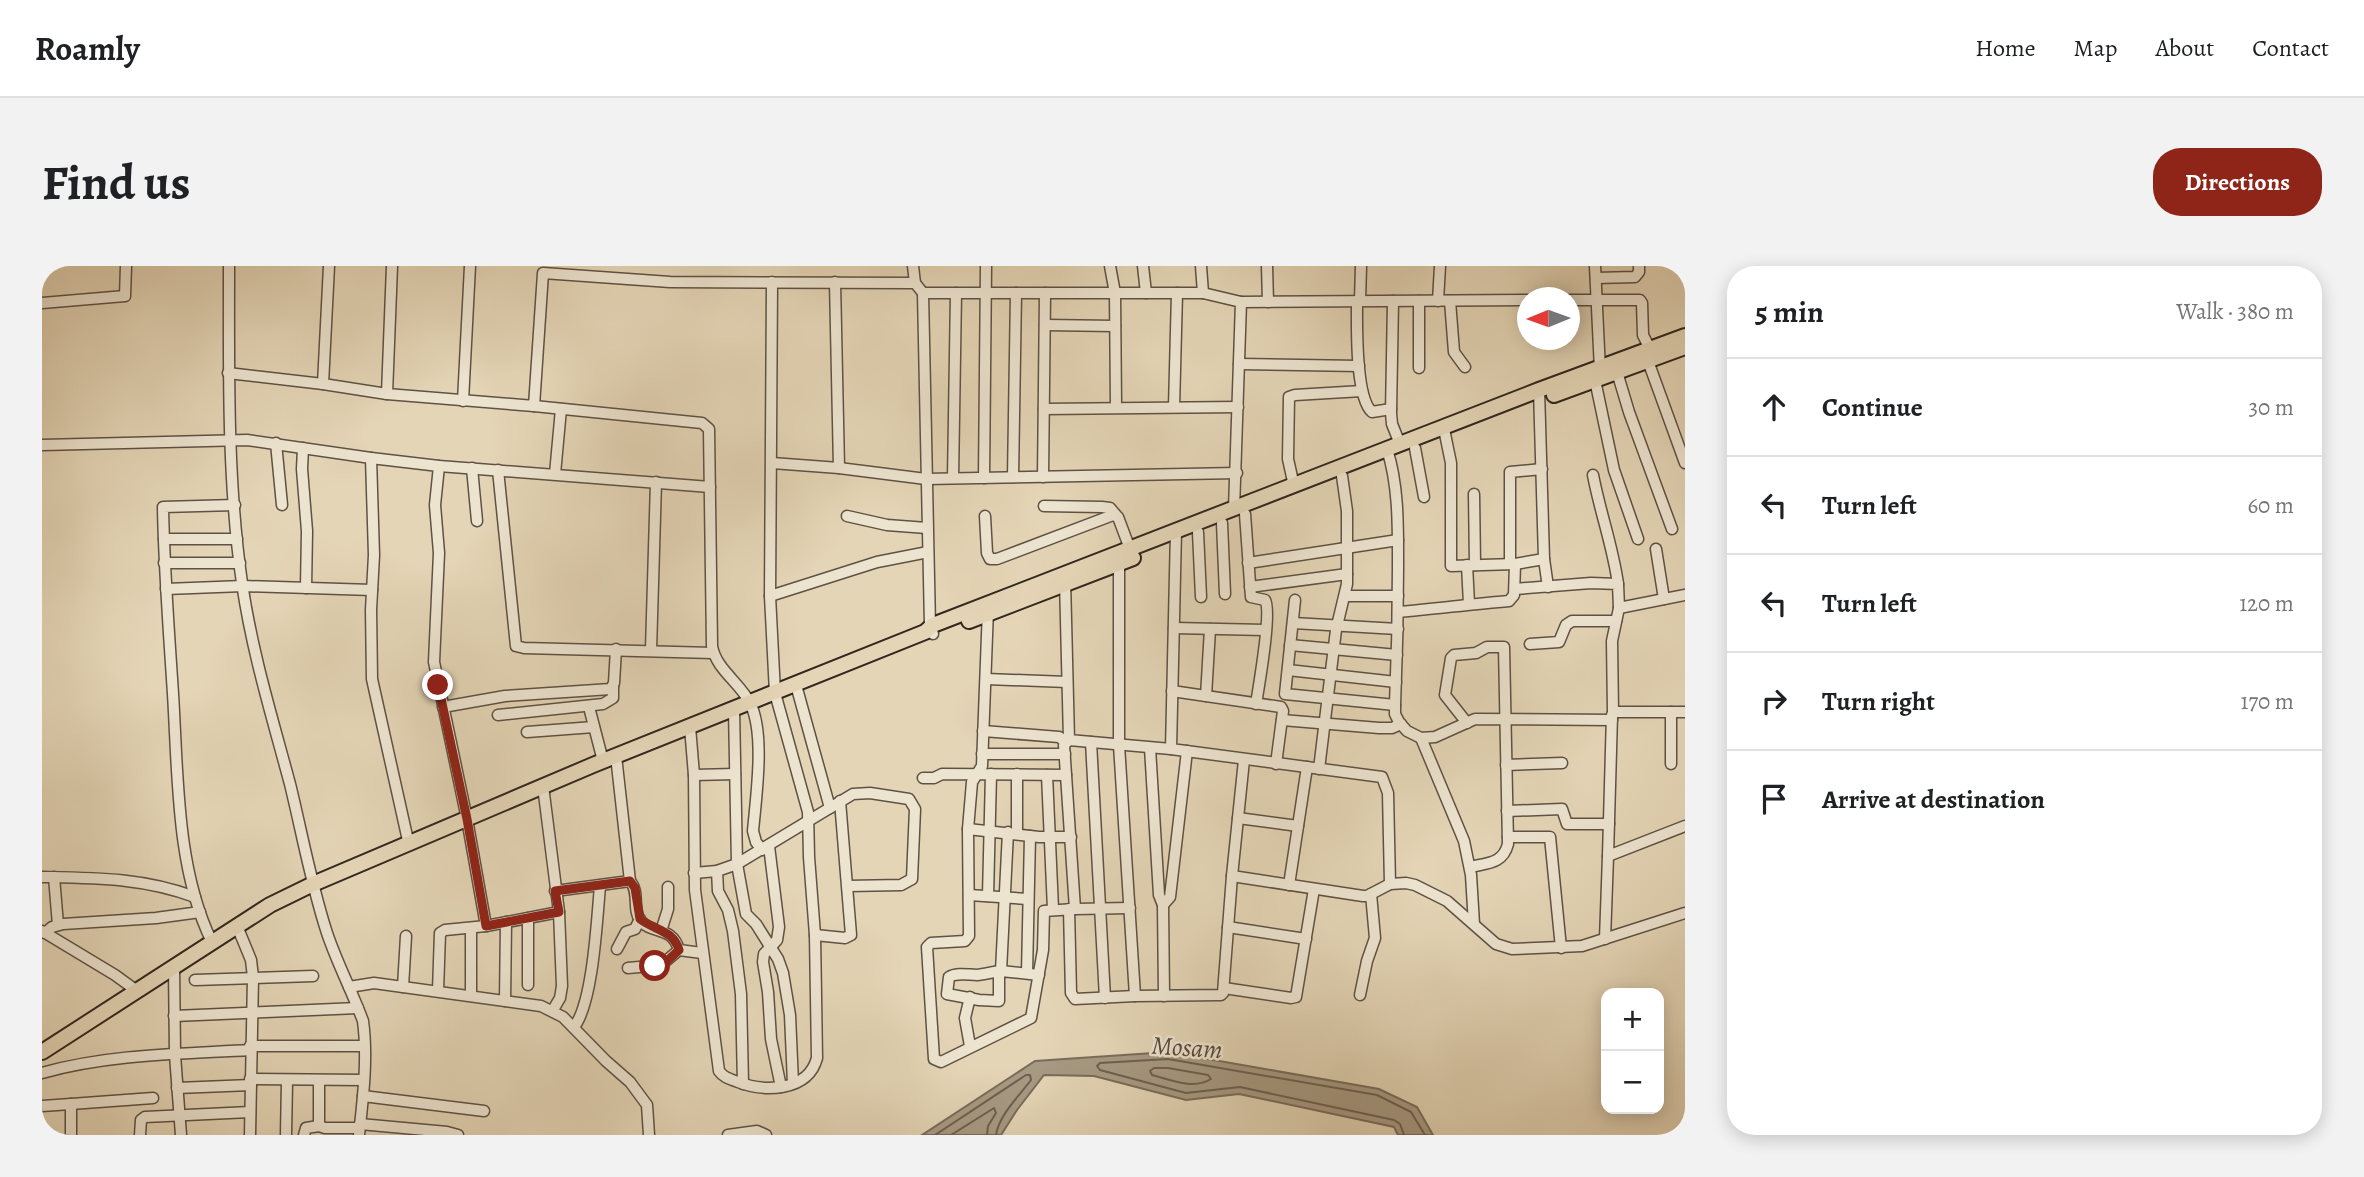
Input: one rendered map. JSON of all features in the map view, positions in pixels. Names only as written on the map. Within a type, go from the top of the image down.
[{"type":"highway","points":[[42,1052],[270,905],[313,884],[609,758],[1065,579],[1130,549],[1198,532],[1222,523],[1240,511],[1294,486],[1445,433],[1649,355],[1684,347]]},
{"type":"highway","points":[[1599,375],[1617,372],[1649,355]]},
{"type":"highway","points":[[1065,579],[1119,563],[1176,536],[1342,476],[1398,450]]},
{"type":"street","points":[[42,303],[125,296],[125,266]]},
{"type":"street","points":[[229,266],[229,373],[237,539],[243,586],[262,684],[290,785],[313,884],[329,937],[363,1021],[363,1096],[359,1129]]},
{"type":"street","points":[[323,384],[329,266]]},
{"type":"street","points":[[387,394],[393,266]]},
{"type":"street","points":[[463,401],[470,266]]},
{"type":"street","points":[[914,266],[915,283],[923,293],[930,631]]},
{"type":"street","points":[[984,478],[986,266]]},
{"type":"street","points":[[1110,266],[1115,293],[1116,407]]},
{"type":"street","points":[[1143,266],[1146,293]]},
{"type":"street","points":[[1201,266],[1203,293]]},
{"type":"street","points":[[1267,266],[1268,302]]},
{"type":"street","points":[[1361,266],[1358,301],[1362,391],[1370,411],[1391,409]]},
{"type":"street","points":[[1438,301],[1440,266]]},
{"type":"street","points":[[1595,266],[1599,375],[1614,470],[1638,538]]},
{"type":"street","points":[[1595,278],[1635,277],[1639,266]]},
{"type":"street","points":[[534,406],[543,273],[593,272],[670,282],[915,283]]},
{"type":"street","points":[[690,727],[694,775],[694,873],[719,1071],[724,1077],[743,1084],[764,1089],[781,1087],[807,1075],[817,1058],[815,935],[809,822],[801,780],[775,694],[770,596],[772,282]]},
{"type":"street","points":[[835,282],[839,468]]},
{"type":"street","points":[[923,293],[1203,293],[1241,302],[1517,300]]},
{"type":"street","points":[[953,478],[956,293]]},
{"type":"street","points":[[1013,477],[1016,293]]},
{"type":"street","points":[[1043,477],[1045,293]]},
{"type":"street","points":[[1174,407],[1177,293]]},
{"type":"street","points":[[1580,300],[1642,301],[1643,335],[1685,463]]},
{"type":"street","points":[[1394,301],[1392,424],[1398,450],[1424,497]]},
{"type":"street","points":[[1419,301],[1419,368]]},
{"type":"street","points":[[1450,301],[1454,352],[1465,367]]},
{"type":"street","points":[[1241,302],[1237,473],[1240,511],[1252,598],[1265,600],[1268,604],[1256,704]]},
{"type":"street","points":[[1045,325],[1115,326]]},
{"type":"street","points":[[1239,364],[1359,366]]},
{"type":"street","points":[[1617,372],[1672,529]]},
{"type":"street","points":[[229,373],[387,394],[534,406],[707,425],[710,436],[713,653],[750,703],[758,744],[753,831],[756,842],[765,848],[779,927],[777,940],[764,954],[762,962],[768,992],[771,1039],[781,1087]]},
{"type":"street","points":[[1294,486],[1288,459],[1289,397],[1362,391]]},
{"type":"street","points":[[1539,396],[1548,586]]},
{"type":"street","points":[[1044,409],[1238,407]]},
{"type":"street","points":[[555,474],[561,409]]},
{"type":"street","points":[[1445,433],[1452,482],[1451,566],[1513,564],[1545,559]]},
{"type":"street","points":[[42,445],[232,440],[276,443],[439,466],[710,487]]},
{"type":"street","points":[[276,443],[282,505]]},
{"type":"street","points":[[303,448],[307,531],[306,588]]},
{"type":"street","points":[[1398,450],[1394,474],[1398,540],[1395,714],[1407,731],[1421,738],[1435,737],[1475,719],[1612,715],[1613,712],[1685,712]]},
{"type":"street","points":[[371,458],[374,555],[372,679],[409,845]]},
{"type":"street","points":[[772,463],[926,479],[1237,473]]},
{"type":"street","points":[[439,466],[435,505],[439,553],[434,654],[486,926]]},
{"type":"street","points":[[472,468],[477,521]]},
{"type":"street","points":[[1398,611],[1444,609],[1514,598],[1510,472],[1542,469]]},
{"type":"street","points":[[498,470],[516,646],[713,653]]},
{"type":"street","points":[[1593,475],[1614,560],[1619,608],[1612,641],[1605,939]]},
{"type":"street","points":[[1319,769],[1333,650],[1346,596],[1347,511],[1342,476]]},
{"type":"street","points":[[650,650],[656,482]]},
{"type":"street","points":[[1469,604],[1474,494]]},
{"type":"street","points":[[212,942],[195,897],[184,838],[177,769],[163,507],[235,505]]},
{"type":"street","points":[[1044,506],[1110,508],[1116,515],[1130,549]]},
{"type":"street","points":[[985,516],[988,553],[993,559],[1116,515]]},
{"type":"street","points":[[847,516],[887,525],[927,528]]},
{"type":"street","points":[[1222,523],[1225,594]]},
{"type":"street","points":[[1198,532],[1201,597]]},
{"type":"street","points":[[1171,749],[1176,536]]},
{"type":"street","points":[[164,539],[237,539]]},
{"type":"street","points":[[1248,563],[1398,540]]},
{"type":"street","points":[[1656,549],[1664,599]]},
{"type":"street","points":[[770,596],[877,562],[928,552]]},
{"type":"street","points":[[164,563],[240,563]]},
{"type":"street","points":[[1119,563],[1119,745],[1135,996]]},
{"type":"street","points":[[1250,587],[1347,574]]},
{"type":"street","points":[[1065,579],[1065,754],[1071,836],[1073,998],[1218,996],[1223,993],[1244,760]]},
{"type":"street","points":[[1515,589],[1618,584]]},
{"type":"street","points":[[166,589],[243,586],[372,590]]},
{"type":"street","points":[[1619,608],[1685,595]]},
{"type":"street","points":[[1346,596],[1398,596]]},
{"type":"street","points":[[1295,600],[1286,695],[1395,705]]},
{"type":"street","points":[[988,609],[982,766],[972,782],[968,829],[967,940],[931,943],[927,947],[934,1059],[941,1062],[1031,1018],[1043,950],[1044,911],[1130,908]]},
{"type":"street","points":[[1530,644],[1559,642],[1566,625],[1572,621],[1616,621]]},
{"type":"street","points":[[1293,623],[1398,629]]},
{"type":"street","points":[[1174,628],[1265,630]]},
{"type":"street","points":[[1206,696],[1210,629]]},
{"type":"street","points":[[1290,645],[1397,655]]},
{"type":"street","points":[[1467,723],[1445,695],[1451,658],[1454,655],[1477,653],[1487,647],[1503,647],[1506,649],[1506,852],[1499,860],[1470,867]]},
{"type":"street","points":[[498,715],[589,707],[611,701],[616,649]]},
{"type":"street","points":[[1287,670],[1396,682]]},
{"type":"street","points":[[986,680],[1067,682]]},
{"type":"street","points":[[796,685],[830,808]]},
{"type":"street","points":[[443,707],[505,696],[613,687]]},
{"type":"street","points":[[1172,691],[1281,707],[1283,711],[1276,764]]},
{"type":"street","points":[[589,707],[594,727],[609,758],[630,881],[635,888],[640,919],[635,929],[626,932],[617,949]]},
{"type":"street","points":[[734,709],[737,864],[747,917],[756,925],[778,959],[787,992],[793,1083]]},
{"type":"street","points":[[1671,712],[1671,764]]},
{"type":"street","points":[[1282,720],[1379,729],[1401,724]]},
{"type":"street","points":[[527,732],[594,727]]},
{"type":"street","points":[[983,731],[1171,749],[1379,775],[1385,781],[1388,793],[1390,884]]},
{"type":"street","points":[[1421,738],[1464,841],[1470,867],[1474,924]]},
{"type":"street","points":[[1091,741],[1105,998]]},
{"type":"street","points":[[1150,748],[1159,895],[1163,905],[1164,996]]},
{"type":"street","points":[[1163,905],[1170,897],[1187,751]]},
{"type":"street","points":[[982,754],[1065,754]]},
{"type":"street","points":[[1506,765],[1562,763]]},
{"type":"street","points":[[1289,885],[1307,768]]},
{"type":"street","points":[[694,775],[735,774]]},
{"type":"street","points":[[923,778],[934,778],[942,774],[1066,775]]},
{"type":"street","points":[[988,896],[992,774]]},
{"type":"street","points":[[1017,774],[1004,897],[1000,971],[999,1001],[947,994],[950,975],[979,975],[1000,971],[1039,975]]},
{"type":"street","points":[[1047,775],[1053,909]]},
{"type":"street","points":[[543,786],[559,912],[562,986],[560,998],[553,1010]]},
{"type":"street","points":[[694,873],[717,871],[737,864],[853,794],[882,794],[909,799],[915,808],[912,879],[901,885],[848,886]]},
{"type":"street","points":[[815,935],[845,938],[851,935],[840,801]]},
{"type":"street","points":[[1507,811],[1562,809],[1567,824],[1609,824]]},
{"type":"street","points":[[1238,818],[1298,826]]},
{"type":"street","points":[[1608,856],[1685,826]]},
{"type":"street","points":[[968,829],[1030,836],[1071,836]]},
{"type":"street","points":[[1027,973],[1030,836]]},
{"type":"street","points":[[1508,837],[1550,837],[1561,948]]},
{"type":"street","points":[[717,871],[718,891],[733,927],[743,1007],[743,1084]]},
{"type":"street","points":[[1232,876],[1363,896],[1390,884],[1406,883],[1447,901],[1489,939],[1502,946],[1525,949],[1582,946],[1685,914]]},
{"type":"street","points":[[42,877],[140,881],[195,897]]},
{"type":"street","points":[[54,877],[58,925]]},
{"type":"street","points":[[555,891],[630,881]]},
{"type":"street","points":[[574,1027],[581,1017],[586,999],[596,938],[600,886]]},
{"type":"street","points":[[662,931],[668,909],[667,887]]},
{"type":"street","points":[[1224,988],[1294,998],[1297,995],[1314,889]]},
{"type":"street","points":[[1360,995],[1367,961],[1376,937],[1371,894]]},
{"type":"street","points":[[969,895],[1028,898]]},
{"type":"street","points":[[44,932],[58,925],[200,912]]},
{"type":"street","points":[[438,991],[440,933],[559,912]]},
{"type":"street","points":[[733,927],[744,922],[747,917]]},
{"type":"street","points":[[527,985],[528,918]]},
{"type":"street","points":[[640,919],[676,939],[679,950]]},
{"type":"street","points":[[505,1001],[506,922]]},
{"type":"street","points":[[237,926],[251,960],[253,977],[250,1135]]},
{"type":"street","points":[[1228,927],[1306,939]]},
{"type":"street","points":[[471,928],[471,996]]},
{"type":"street","points":[[44,932],[115,975],[136,991]]},
{"type":"street","points":[[403,987],[406,936]]},
{"type":"street","points":[[628,968],[661,965],[679,950],[702,953]]},
{"type":"street","points":[[174,967],[175,1055],[181,1135]]},
{"type":"street","points":[[195,980],[313,976]]},
{"type":"street","points":[[349,987],[374,983],[541,1006],[553,1010],[574,1027],[640,1095],[648,1109],[649,1135]]},
{"type":"street","points":[[970,997],[965,1018],[970,1046]]},
{"type":"street","points":[[174,1016],[358,1009]]},
{"type":"street","points":[[42,1073],[89,1063],[250,1048],[364,1046]]},
{"type":"street","points":[[177,1088],[251,1082],[363,1080]]},
{"type":"street","points":[[286,1135],[287,1081]]},
{"type":"street","points":[[319,1081],[319,1126]]},
{"type":"street","points":[[363,1096],[484,1111]]},
{"type":"street","points":[[42,1106],[153,1098]]},
{"type":"street","points":[[71,1104],[71,1135]]},
{"type":"street","points":[[140,1135],[142,1118],[250,1112]]},
{"type":"street","points":[[304,1135],[306,1128],[319,1126],[447,1132],[458,1135]]},
{"type":"street","points":[[728,1135],[757,1131],[766,1135]]},
{"type":"water","points":[[1168,1052],[1379,1089],[1417,1107],[1433,1135],[1398,1135],[1394,1127],[1239,1094],[1186,1100],[1094,1076],[1044,1075],[1001,1135],[922,1135],[1035,1061]]},
{"type":"route","points":[[438,685],[467,819],[486,926],[559,912],[555,891],[630,881],[634,884],[638,916],[642,922],[673,937],[677,942],[679,950],[674,956],[655,966]]},
{"type":"water label","name":"Mosam","points":[[1187,1047]]}]
